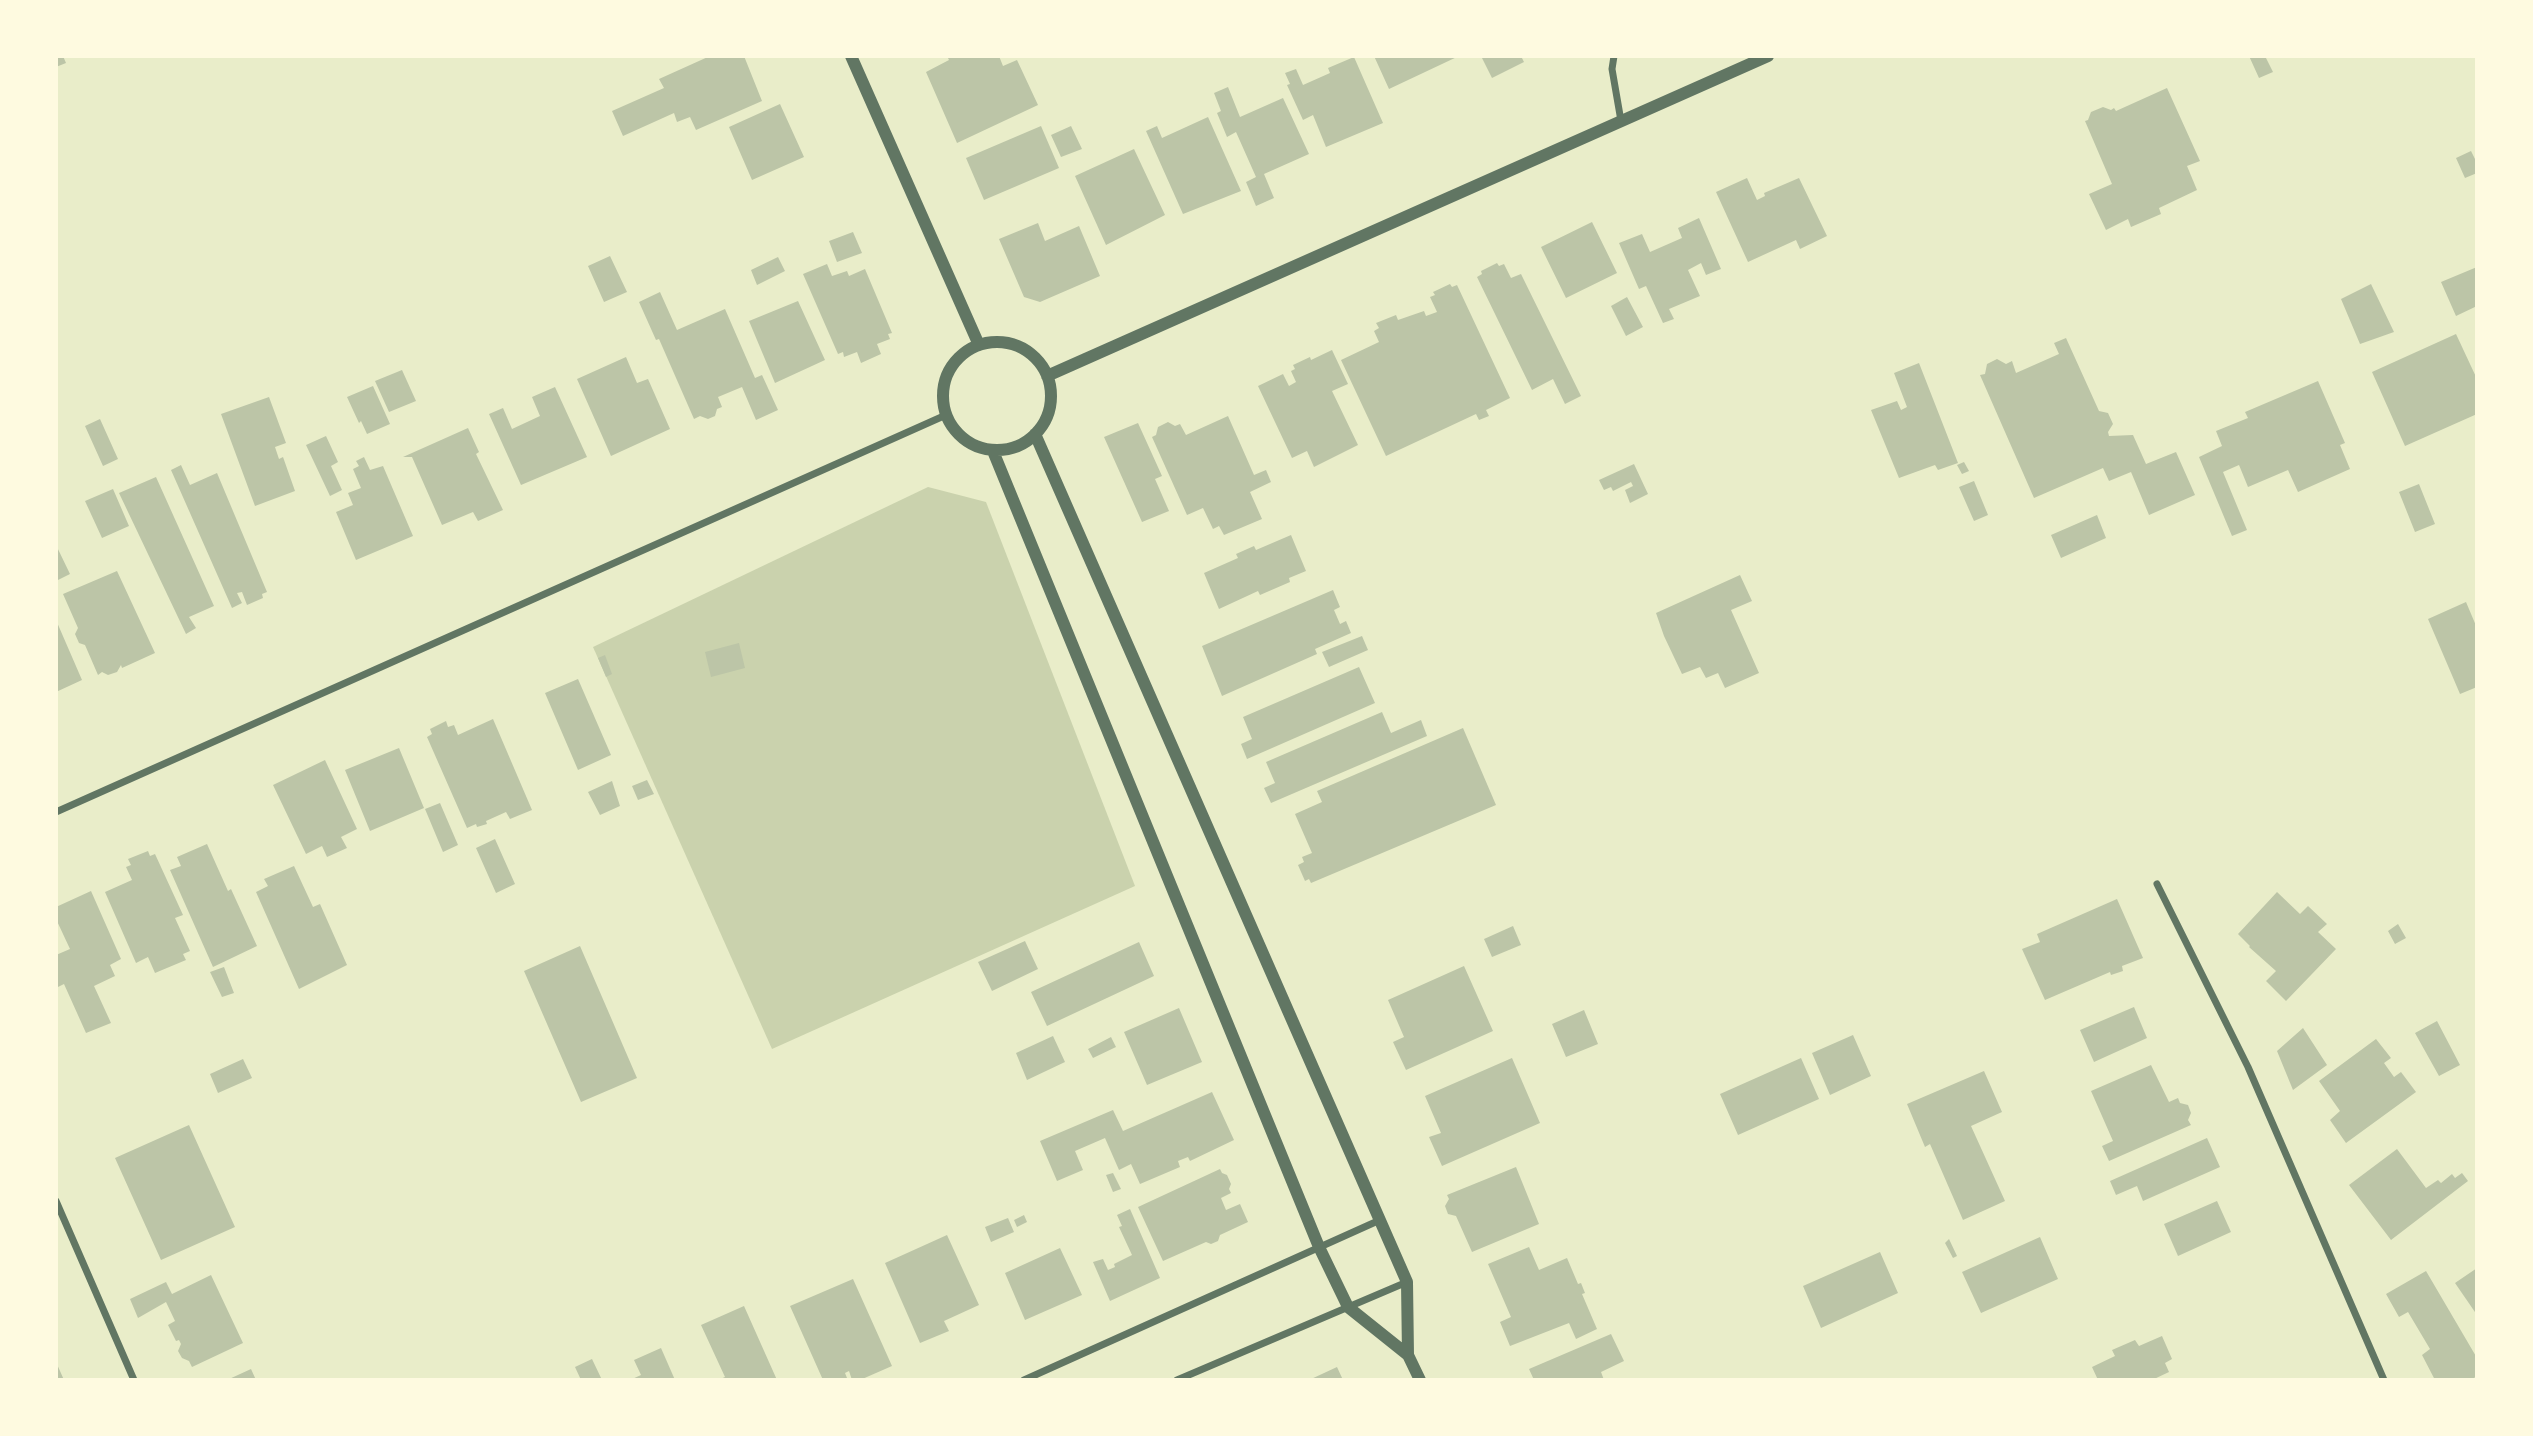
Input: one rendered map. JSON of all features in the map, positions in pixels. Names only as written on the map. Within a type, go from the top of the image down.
[{"type":"street","points":[[852,56],[979,345]]},
{"type":"street","points":[[1614,56],[1612,69],[1621,121]]},
{"type":"street","points":[[1047,376],[1768,56]]},
{"type":"street","points":[[995,342],[1011,344],[1032,356],[1047,376],[1051,391],[1045,422],[1035,434],[1009,449],[993,451],[978,447],[964,439],[953,428],[946,415],[942,401],[947,373],[966,351],[979,345],[995,342]]},
{"type":"street","points":[[56,812],[946,415]]},
{"type":"street","points":[[1035,434],[1406,1282],[1408,1355],[1420,1380]]},
{"type":"street","points":[[993,451],[1319,1247],[1348,1307],[1408,1355]]},
{"type":"street","points":[[2157,884],[2248,1066],[2384,1380]]},
{"type":"street","points":[[56,1201],[134,1380]]},
{"type":"street","points":[[1024,1380],[1380,1220]]},
{"type":"street","points":[[1177,1380],[1406,1282]]},
{"type":"green space","points":[[928,487],[986,502],[1135,886],[772,1049],[593,647]]},
{"type":"building","points":[[56,56],[63,56],[66,63],[56,67]]},
{"type":"building","points":[[710,56],[744,56],[762,101],[696,130],[690,117],[677,122],[674,113],[623,136],[612,111],[664,88],[659,79]]},
{"type":"building","points":[[947,56],[999,56],[1003,66],[1017,60],[1038,105],[957,143],[926,72],[949,60]]},
{"type":"building","points":[[1374,56],[1459,56],[1389,89]]},
{"type":"building","points":[[1481,56],[1521,56],[1524,62],[1492,78]]},
{"type":"building","points":[[2249,56],[2265,56],[2273,72],[2259,78]]},
{"type":"building","points":[[1354,57],[1383,123],[1326,147],[1313,115],[1303,120],[1287,85],[1290,84],[1285,73],[1296,69],[1303,85],[1330,73],[1328,68]]},
{"type":"building","points":[[1228,87],[1240,117],[1283,98],[1309,154],[1264,174],[1274,198],[1256,206],[1246,182],[1256,177],[1236,132],[1227,137],[1217,113],[1221,111],[1214,93]]},
{"type":"building","points":[[2167,88],[2200,161],[2187,166],[2197,190],[2159,208],[2161,214],[2131,227],[2128,219],[2106,230],[2089,194],[2112,184],[2085,121],[2091,112],[2103,107],[2111,110],[2114,108],[2116,111]]},
{"type":"building","points":[[780,104],[804,157],[752,180],[729,127]]},
{"type":"building","points":[[1208,117],[1241,191],[1183,214],[1146,131],[1157,126],[1162,138]]},
{"type":"building","points":[[1041,126],[1059,168],[984,200],[966,158]]},
{"type":"building","points":[[1071,126],[1082,149],[1061,157],[1051,135]]},
{"type":"building","points":[[1134,149],[1165,215],[1106,245],[1075,176]]},
{"type":"building","points":[[2471,151],[2477,163],[2477,173],[2465,178],[2456,158]]},
{"type":"building","points":[[1747,178],[1757,200],[1765,196],[1764,193],[1799,178],[1827,236],[1800,249],[1796,240],[1748,262],[1716,192]]},
{"type":"building","points":[[1699,218],[1721,269],[1706,275],[1701,263],[1688,270],[1700,296],[1669,309],[1674,319],[1663,323],[1646,286],[1639,289],[1619,243],[1642,234],[1650,252],[1682,238],[1678,228]]},
{"type":"building","points":[[1592,222],[1617,273],[1566,298],[1541,247]]},
{"type":"building","points":[[1038,223],[1045,241],[1079,226],[1100,276],[1040,302],[1024,297],[999,239]]},
{"type":"building","points":[[853,232],[862,253],[837,262],[829,241]]},
{"type":"building","points":[[610,256],[627,292],[604,302],[588,266]]},
{"type":"building","points":[[778,257],[785,271],[757,285],[751,270]]},
{"type":"building","points":[[1497,263],[1499,266],[1504,264],[1511,278],[1521,274],[1581,396],[1565,404],[1553,379],[1532,390],[1477,277],[1482,274],[1481,271]]},
{"type":"building","points":[[827,264],[832,276],[847,271],[849,276],[865,269],[892,333],[888,334],[890,339],[877,344],[881,354],[861,363],[857,352],[844,357],[843,352],[838,354],[803,274]]},
{"type":"building","points":[[2477,267],[2477,306],[2456,316],[2441,282]]},
{"type":"building","points":[[1450,284],[1452,287],[1457,285],[1510,398],[1486,410],[1489,416],[1479,420],[1476,414],[1386,456],[1341,360],[1379,342],[1374,331],[1379,328],[1376,323],[1396,315],[1398,320],[1424,311],[1426,316],[1437,312],[1430,297],[1435,295],[1433,292]]},
{"type":"building","points":[[2371,284],[2394,332],[2360,344],[2341,299]]},
{"type":"building","points":[[660,292],[677,330],[725,309],[755,378],[762,375],[778,410],[756,420],[742,387],[718,397],[722,407],[717,409],[715,416],[708,419],[700,416],[694,419],[659,339],[656,340],[639,302]]},
{"type":"building","points":[[1627,297],[1643,327],[1626,336],[1611,306]]},
{"type":"building","points":[[798,301],[825,360],[775,383],[749,321]]},
{"type":"building","points":[[2456,334],[2477,379],[2477,414],[2405,446],[2372,372]]},
{"type":"building","points":[[2066,338],[2099,411],[2108,413],[2113,424],[2108,432],[2109,436],[2133,435],[2146,464],[2176,452],[2195,495],[2149,515],[2131,472],[2109,481],[2103,468],[2034,498],[1980,375],[1985,374],[1987,364],[1997,359],[2006,364],[2012,361],[2016,373],[2059,354],[2054,343]]},
{"type":"building","points":[[1332,350],[1348,384],[1332,391],[1358,445],[1314,467],[1307,451],[1292,458],[1258,386],[1283,374],[1289,386],[1296,382],[1291,371],[1295,369],[1293,365]]},
{"type":"building","points":[[626,357],[637,383],[648,379],[670,429],[611,456],[577,379]]},
{"type":"building","points":[[1919,363],[1958,463],[1938,470],[1935,465],[1899,478],[1871,410],[1897,401],[1901,410],[1907,407],[1894,373]]},
{"type":"building","points":[[402,370],[416,401],[389,412],[375,381]]},
{"type":"building","points":[[2318,381],[2345,443],[2340,445],[2350,469],[2298,492],[2288,470],[2248,487],[2239,465],[2223,472],[2247,530],[2232,536],[2199,457],[2222,446],[2216,431],[2248,418],[2245,412]]},
{"type":"building","points":[[373,386],[390,424],[367,434],[347,397]]},
{"type":"building","points":[[555,387],[587,457],[521,485],[489,414],[503,408],[512,429],[540,416],[532,397]]},
{"type":"building","points":[[269,397],[286,443],[275,447],[279,459],[283,457],[295,491],[255,506],[221,414]]},
{"type":"building","points":[[1228,416],[1254,475],[1266,470],[1271,482],[1250,492],[1262,519],[1224,535],[1219,526],[1213,529],[1203,508],[1187,515],[1152,437],[1156,435],[1158,427],[1168,422],[1175,426],[1180,424],[1186,435]]},
{"type":"building","points":[[100,419],[118,459],[103,466],[85,426]]},
{"type":"building","points":[[1138,423],[1162,476],[1155,479],[1169,511],[1142,522],[1104,437]]},
{"type":"building","points":[[468,428],[479,452],[476,454],[503,510],[478,521],[473,512],[442,525],[412,457],[403,457]]},
{"type":"building","points":[[326,436],[338,462],[331,466],[342,490],[330,496],[306,445]]},
{"type":"building","points":[[364,457],[370,470],[383,466],[413,536],[356,560],[336,512],[353,505],[348,493],[361,488],[353,469],[359,466],[356,461]]},
{"type":"building","points":[[1964,462],[1969,471],[1962,474],[1957,465]]},
{"type":"building","points":[[1634,464],[1648,494],[1630,503],[1625,490],[1633,486],[1631,482],[1613,491],[1611,487],[1604,490],[1599,480]]},
{"type":"building","points":[[181,465],[190,485],[217,473],[267,592],[262,594],[263,598],[247,605],[242,592],[237,593],[242,603],[232,608],[171,470]]},
{"type":"building","points":[[156,477],[214,606],[189,617],[196,628],[186,634],[119,493]]},
{"type":"building","points":[[1974,481],[1988,515],[1974,521],[1959,487]]},
{"type":"building","points":[[2419,484],[2435,524],[2415,532],[2399,492]]},
{"type":"building","points":[[113,489],[129,526],[102,538],[85,501]]},
{"type":"building","points":[[2097,515],[2106,538],[2061,558],[2051,535]]},
{"type":"building","points":[[1291,535],[1306,571],[1289,578],[1290,582],[1260,595],[1258,591],[1219,609],[1204,573],[1238,558],[1236,554],[1254,546],[1256,550]]},
{"type":"building","points":[[56,545],[70,574],[56,581]]},
{"type":"building","points":[[117,571],[155,653],[122,668],[121,665],[117,672],[108,675],[102,672],[98,675],[85,645],[79,643],[75,634],[78,628],[63,594]]},
{"type":"building","points":[[1740,575],[1752,601],[1731,610],[1759,673],[1725,688],[1718,673],[1706,678],[1700,667],[1682,674],[1656,613]]},
{"type":"building","points":[[1333,590],[1340,607],[1334,610],[1340,624],[1346,621],[1351,633],[1315,649],[1317,654],[1222,696],[1202,646]]},
{"type":"building","points":[[2466,602],[2477,628],[2477,687],[2460,694],[2428,619]]},
{"type":"building","points":[[56,620],[82,680],[56,692]]},
{"type":"building","points":[[1362,636],[1368,650],[1329,667],[1322,652]]},
{"type":"building","points":[[739,643],[745,668],[711,677],[705,652]]},
{"type":"building","points":[[605,655],[612,674],[606,677],[598,658]]},
{"type":"building","points":[[1359,667],[1375,703],[1247,759],[1241,744],[1252,739],[1243,717]]},
{"type":"building","points":[[578,679],[611,755],[578,770],[545,693]]},
{"type":"building","points":[[1382,712],[1391,733],[1421,720],[1427,736],[1271,803],[1264,788],[1275,783],[1266,762]]},
{"type":"building","points":[[493,719],[532,810],[510,819],[506,812],[486,821],[487,824],[477,827],[476,824],[467,828],[427,737],[432,734],[430,729],[446,721],[448,727],[454,725],[458,735]]},
{"type":"building","points":[[1463,728],[1496,805],[1311,883],[1309,879],[1305,881],[1298,865],[1304,862],[1302,857],[1312,853],[1295,814],[1322,802],[1317,791]]},
{"type":"building","points":[[399,748],[424,808],[370,831],[345,770]]},
{"type":"building","points":[[325,760],[357,829],[341,837],[347,848],[327,857],[322,846],[306,854],[273,785]]},
{"type":"building","points":[[647,780],[654,794],[638,800],[632,786]]},
{"type":"building","points":[[612,781],[620,806],[600,815],[588,792]]},
{"type":"building","points":[[440,803],[458,845],[443,852],[425,809]]},
{"type":"building","points":[[495,839],[515,884],[496,893],[476,848]]},
{"type":"building","points":[[207,844],[257,946],[213,967],[170,870],[181,866],[177,857]]},
{"type":"building","points":[[148,851],[150,856],[155,854],[183,915],[175,918],[190,951],[183,954],[186,960],[155,973],[148,957],[136,963],[105,892],[132,880],[126,867],[131,865],[128,859]]},
{"type":"building","points":[[294,866],[313,907],[320,904],[347,965],[299,989],[256,892],[268,886],[264,879]]},
{"type":"building","points":[[91,891],[121,959],[110,965],[115,976],[94,986],[111,1023],[86,1033],[64,984],[56,988],[56,955],[70,949],[56,919],[56,907]]},
{"type":"building","points":[[2277,892],[2300,914],[2308,906],[2327,924],[2318,932],[2336,949],[2286,1001],[2266,981],[2276,971],[2238,934]]},
{"type":"building","points":[[2117,899],[2143,958],[2122,966],[2123,971],[2111,975],[2110,972],[2045,1000],[2022,949],[2040,942],[2037,934]]},
{"type":"building","points":[[2398,924],[2406,938],[2395,944],[2388,931]]},
{"type":"building","points":[[1513,926],[1521,945],[1492,957],[1484,939]]},
{"type":"building","points":[[1025,941],[1038,969],[992,991],[978,962]]},
{"type":"building","points":[[1139,942],[1154,976],[1047,1026],[1031,992]]},
{"type":"building","points":[[580,946],[637,1078],[581,1102],[524,971]]},
{"type":"building","points":[[1464,966],[1493,1031],[1406,1070],[1393,1042],[1404,1037],[1388,1000]]},
{"type":"building","points":[[224,967],[234,993],[222,997],[210,972]]},
{"type":"building","points":[[2134,1007],[2147,1038],[2094,1062],[2080,1030]]},
{"type":"building","points":[[1179,1008],[1202,1062],[1147,1085],[1124,1032]]},
{"type":"building","points":[[1584,1010],[1598,1044],[1566,1057],[1552,1024]]},
{"type":"building","points":[[2437,1021],[2460,1065],[2439,1076],[2415,1033]]},
{"type":"building","points":[[2303,1028],[2327,1065],[2293,1090],[2277,1051]]},
{"type":"building","points":[[1853,1035],[1871,1076],[1830,1095],[1812,1053]]},
{"type":"building","points":[[1053,1036],[1065,1062],[1027,1080],[1016,1053]]},
{"type":"building","points":[[1111,1037],[1116,1047],[1093,1058],[1088,1049]]},
{"type":"building","points":[[2376,1039],[2391,1058],[2384,1063],[2394,1077],[2401,1072],[2416,1092],[2346,1143],[2330,1120],[2340,1111],[2319,1081]]},
{"type":"building","points":[[1512,1058],[1540,1123],[1442,1166],[1429,1137],[1441,1133],[1425,1096]]},
{"type":"building","points":[[1801,1058],[1819,1099],[1738,1135],[1720,1094]]},
{"type":"building","points":[[243,1059],[252,1078],[218,1093],[210,1074]]},
{"type":"building","points":[[2151,1065],[2169,1102],[2178,1098],[2180,1103],[2188,1105],[2191,1113],[2188,1120],[2191,1125],[2109,1161],[2102,1146],[2113,1141],[2091,1091]]},
{"type":"building","points":[[1984,1071],[2002,1112],[1971,1126],[2005,1201],[1963,1220],[1930,1144],[1925,1147],[1907,1104]]},
{"type":"building","points":[[1212,1092],[1234,1140],[1190,1161],[1188,1157],[1178,1161],[1180,1167],[1140,1184],[1131,1164],[1119,1170],[1105,1138],[1075,1151],[1083,1170],[1057,1181],[1040,1141],[1113,1110],[1123,1131]]},
{"type":"building","points":[[189,1125],[235,1227],[161,1260],[115,1158]]},
{"type":"building","points":[[2207,1138],[2220,1167],[2143,1201],[2137,1186],[2116,1195],[2110,1181]]},
{"type":"building","points":[[2397,1149],[2426,1188],[2438,1180],[2441,1183],[2452,1174],[2455,1178],[2462,1173],[2468,1181],[2391,1240],[2349,1185]]},
{"type":"building","points":[[1516,1167],[1539,1224],[1472,1252],[1456,1216],[1448,1214],[1445,1206],[1449,1199],[1447,1195]]},
{"type":"building","points":[[1220,1169],[1231,1184],[1231,1193],[1221,1198],[1226,1210],[1240,1204],[1248,1222],[1220,1235],[1218,1241],[1211,1244],[1206,1242],[1163,1261],[1138,1207]]},
{"type":"building","points":[[1113,1173],[1121,1189],[1113,1192],[1106,1175]]},
{"type":"building","points":[[2217,1201],[2231,1232],[2178,1256],[2164,1224]]},
{"type":"building","points":[[1130,1209],[1160,1278],[1110,1301],[1093,1262],[1103,1259],[1108,1270],[1132,1255],[1119,1227],[1122,1226],[1117,1215]]},
{"type":"building","points":[[1024,1215],[1027,1222],[1017,1227],[1014,1220]]},
{"type":"building","points":[[1008,1218],[1014,1232],[991,1242],[985,1227]]},
{"type":"building","points":[[947,1235],[979,1305],[944,1321],[949,1331],[920,1343],[885,1263]]},
{"type":"building","points":[[2040,1237],[2058,1279],[1981,1313],[1962,1272]]},
{"type":"building","points":[[1949,1239],[1957,1256],[1953,1258],[1945,1243]]},
{"type":"building","points":[[1529,1247],[1539,1270],[1567,1258],[1578,1284],[1581,1283],[1585,1293],[1582,1294],[1597,1329],[1576,1339],[1569,1323],[1510,1346],[1500,1322],[1511,1317],[1488,1264]]},
{"type":"building","points":[[1060,1248],[1082,1295],[1025,1320],[1005,1273]]},
{"type":"building","points":[[1880,1252],[1898,1293],[1821,1328],[1803,1286]]},
{"type":"building","points":[[2477,1268],[2477,1315],[2455,1283]]},
{"type":"building","points":[[2426,1271],[2477,1358],[2477,1376],[2471,1380],[2435,1380],[2422,1355],[2430,1349],[2408,1312],[2399,1317],[2386,1294]]},
{"type":"building","points":[[211,1275],[243,1343],[192,1367],[178,1351],[181,1344],[179,1340],[176,1341],[168,1325],[175,1321],[166,1302],[138,1318],[130,1299],[166,1282],[172,1294]]},
{"type":"building","points":[[853,1279],[892,1366],[860,1380],[852,1380],[849,1371],[845,1373],[847,1378],[842,1380],[823,1380],[790,1306]]},
{"type":"building","points":[[744,1306],[777,1380],[718,1380],[725,1377],[701,1325]]},
{"type":"building","points":[[1611,1334],[1624,1361],[1601,1372],[1604,1380],[1534,1380],[1529,1369]]},
{"type":"building","points":[[2162,1336],[2172,1359],[2165,1363],[2169,1372],[2152,1380],[2098,1380],[2092,1367],[2115,1356],[2112,1350],[2135,1340],[2139,1346]]},
{"type":"building","points":[[661,1348],[675,1380],[630,1380],[641,1375],[634,1360]]},
{"type":"building","points":[[592,1359],[602,1380],[581,1380],[575,1367]]},
{"type":"building","points":[[56,1362],[64,1380],[56,1380]]},
{"type":"building","points":[[1337,1367],[1343,1380],[1309,1380]]},
{"type":"building","points":[[251,1369],[256,1380],[227,1380]]}]
